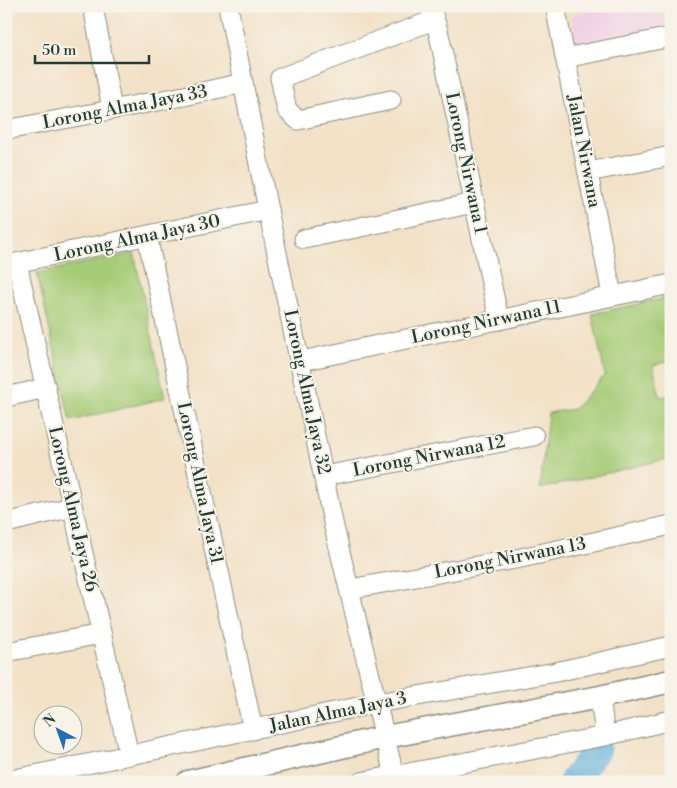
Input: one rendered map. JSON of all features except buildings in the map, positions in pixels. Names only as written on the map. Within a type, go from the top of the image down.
[{"type":"street","points":[[93,6],[112,109]]},
{"type":"street","name":"Lorong Alma Jaya 32","points":[[228,6],[268,210],[324,476],[394,775]]},
{"type":"street","name":"Jalan Nirwana","points":[[555,6],[612,296]]},
{"type":"street","points":[[391,100],[298,120],[287,110],[280,78],[432,13]]},
{"type":"street","name":"Lorong Nirwana 1","points":[[432,13],[438,30],[499,320]]},
{"type":"street","points":[[565,58],[671,37]]},
{"type":"street","name":"Lorong Alma Jaya 33","points":[[6,130],[244,83]]},
{"type":"street","points":[[588,172],[671,156]]},
{"type":"street","points":[[304,239],[474,204]]},
{"type":"street","name":"Lorong Alma Jaya 30","points":[[12,264],[268,210]]},
{"type":"street","name":"Lorong Alma Jaya 31","points":[[147,236],[253,730]]},
{"type":"street","name":"Lorong Alma Jaya 26","points":[[12,264],[46,388],[128,756]]},
{"type":"street","name":"Lorong Nirwana 11","points":[[301,360],[671,284]]},
{"type":"street","points":[[6,397],[46,388]]},
{"type":"street","name":"Lorong Nirwana 12","points":[[324,476],[534,436]]},
{"type":"street","points":[[6,523],[72,507]]},
{"type":"street","name":"Lorong Nirwana 13","points":[[350,589],[521,558],[671,525]]},
{"type":"street","points":[[6,652],[101,634]]},
{"type":"street","name":"Jalan Alma Jaya 3","points":[[6,781],[377,703],[556,672],[671,646]]},
{"type":"street","name":"Jalan Alma Jaya 3","points":[[188,782],[385,737],[600,697],[671,681]]},
{"type":"street","points":[[600,697],[605,736]]},
{"type":"street","points":[[361,782],[394,775],[423,775],[671,720]]},
{"type":"shaded area","points":[[594,6],[671,6],[671,32],[597,50],[576,40],[571,15],[595,9]]},
{"type":"green space","points":[[134,253],[165,398],[70,421],[37,273]]},
{"type":"green space","points":[[666,298],[671,301],[671,361],[653,365],[660,397],[671,395],[671,458],[540,489],[548,413],[574,409],[605,375],[592,314]]},
{"type":"waterway","points":[[572,782],[597,749]]}]
